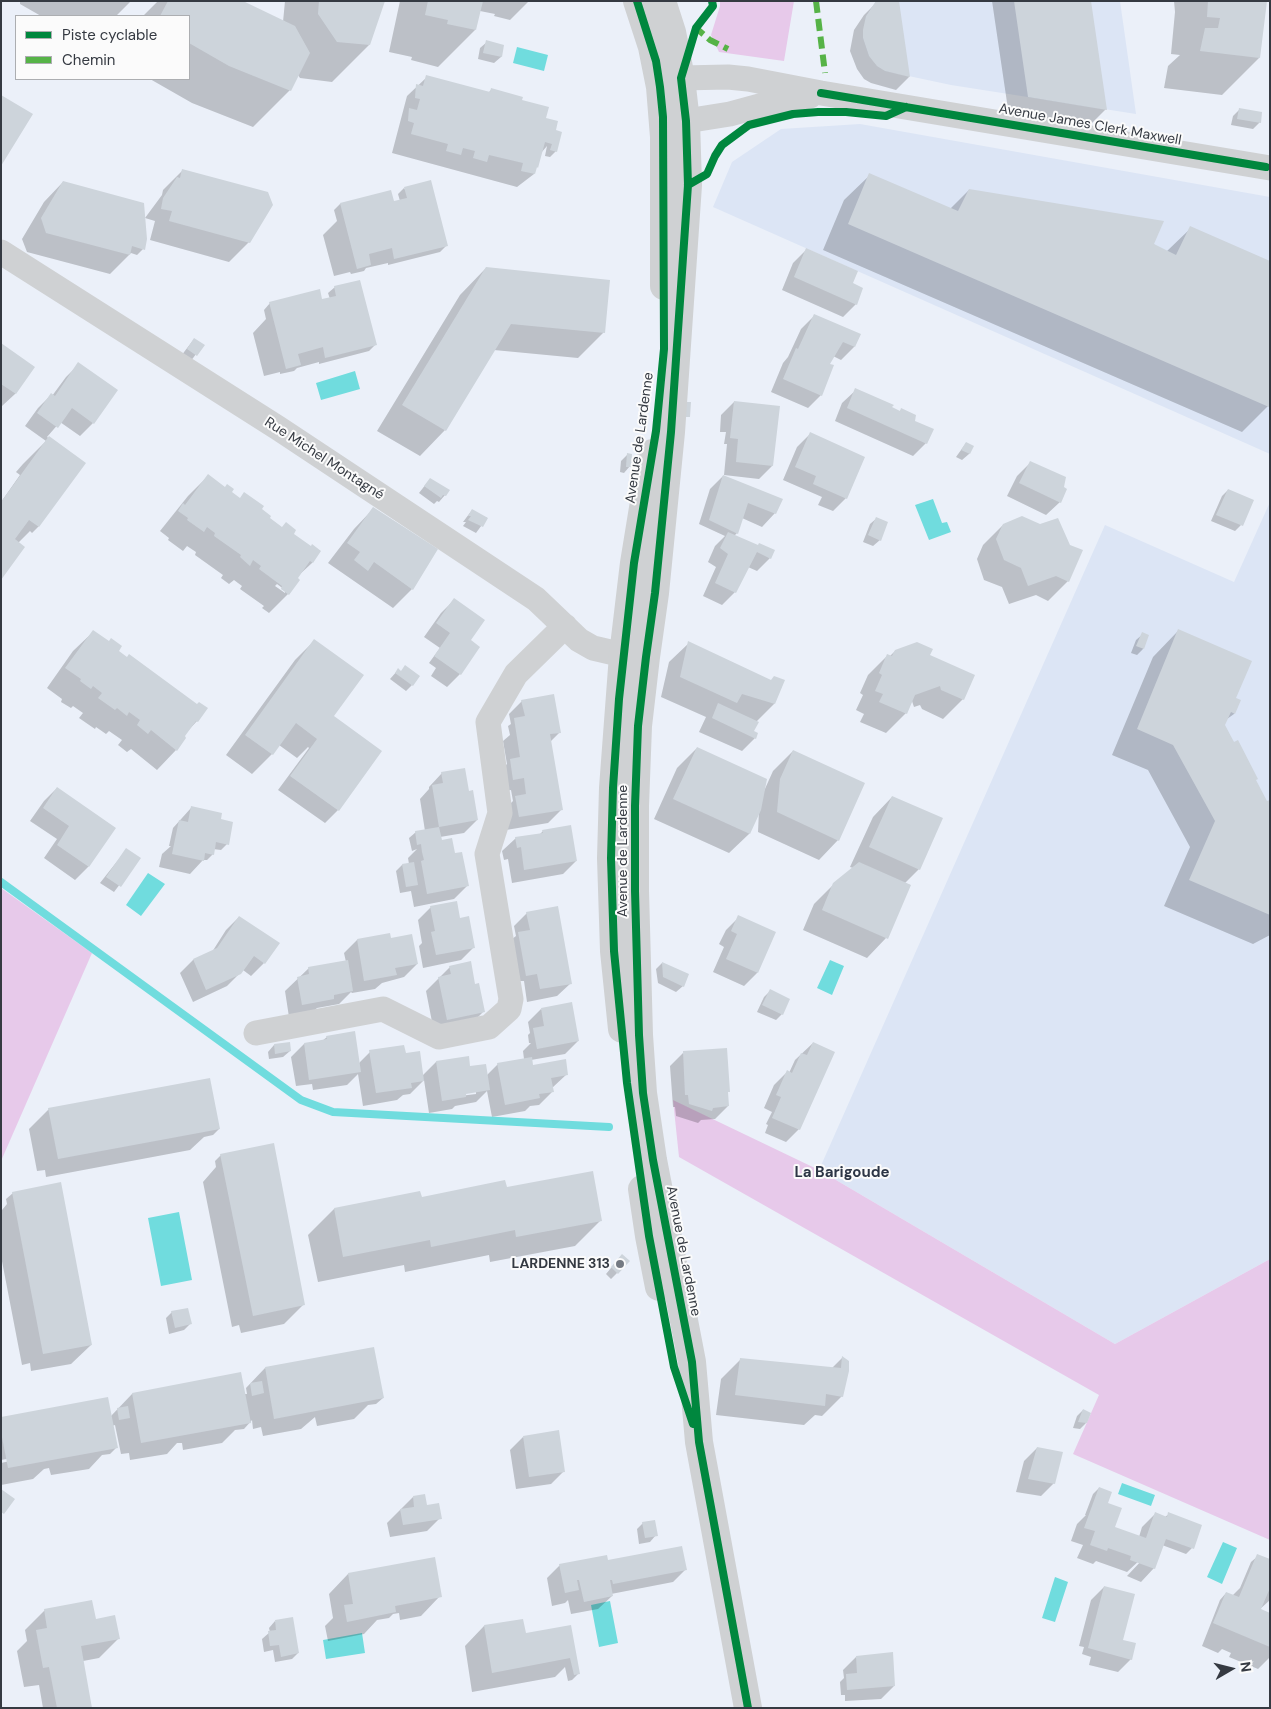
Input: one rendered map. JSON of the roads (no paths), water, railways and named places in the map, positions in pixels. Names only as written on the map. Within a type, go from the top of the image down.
[{"type":"main road","points":[[637,1],[652,47],[671,82]]},
{"type":"main road","points":[[662,1],[672,32],[671,82]]},
{"type":"main road","name":"Avenue de Lardenne","points":[[671,82],[675,119],[688,185],[671,432],[655,593],[634,656],[613,788],[611,858],[614,950],[627,1083],[648,1236],[674,1367],[699,1442],[748,1708]]},
{"type":"street","name":"Avenue James Clerk Maxwell","points":[[671,82],[728,77],[739,78],[1270,168]]},
{"type":"street","name":"Avenue James Clerk Maxwell","points":[[675,119],[730,114],[821,93]]},
{"type":"street","name":"Rue Michel Montagné","points":[[1,252],[278,428],[536,599],[579,640],[592,648],[634,656]]},
{"type":"street","points":[[256,1033],[383,1009],[439,1036],[489,1027],[509,1008],[510,999],[487,854],[500,813],[488,722],[516,674],[565,626]]},
{"type":"water","points":[[517,47],[548,55],[544,71],[513,63]]},
{"type":"water","points":[[355,371],[360,389],[321,400],[316,383]]},
{"type":"water","points":[[933,499],[942,523],[947,522],[951,532],[929,540],[915,505]]},
{"type":"water","points":[[148,873],[165,884],[141,916],[126,905]]},
{"type":"water","points":[[830,960],[844,966],[832,995],[817,988]]},
{"type":"water","points":[[179,1212],[192,1280],[161,1286],[148,1218]]},
{"type":"water","points":[[1122,1483],[1155,1495],[1151,1506],[1118,1494]]},
{"type":"water","points":[[1223,1542],[1237,1548],[1222,1584],[1207,1577]]},
{"type":"water","points":[[1055,1577],[1068,1582],[1055,1622],[1042,1618]]},
{"type":"water","points":[[610,1601],[618,1643],[599,1647],[591,1605]]},
{"type":"water","points":[[362,1633],[365,1653],[326,1659],[323,1640]]},
{"type":"waterway","points":[[1,882],[301,1100],[333,1112],[609,1127]]},
{"type":"place","name":"LARDENNE 313","points":[[620,1264]]},
{"type":"district","name":"La Barigoude","points":[[842,1173]]}]
